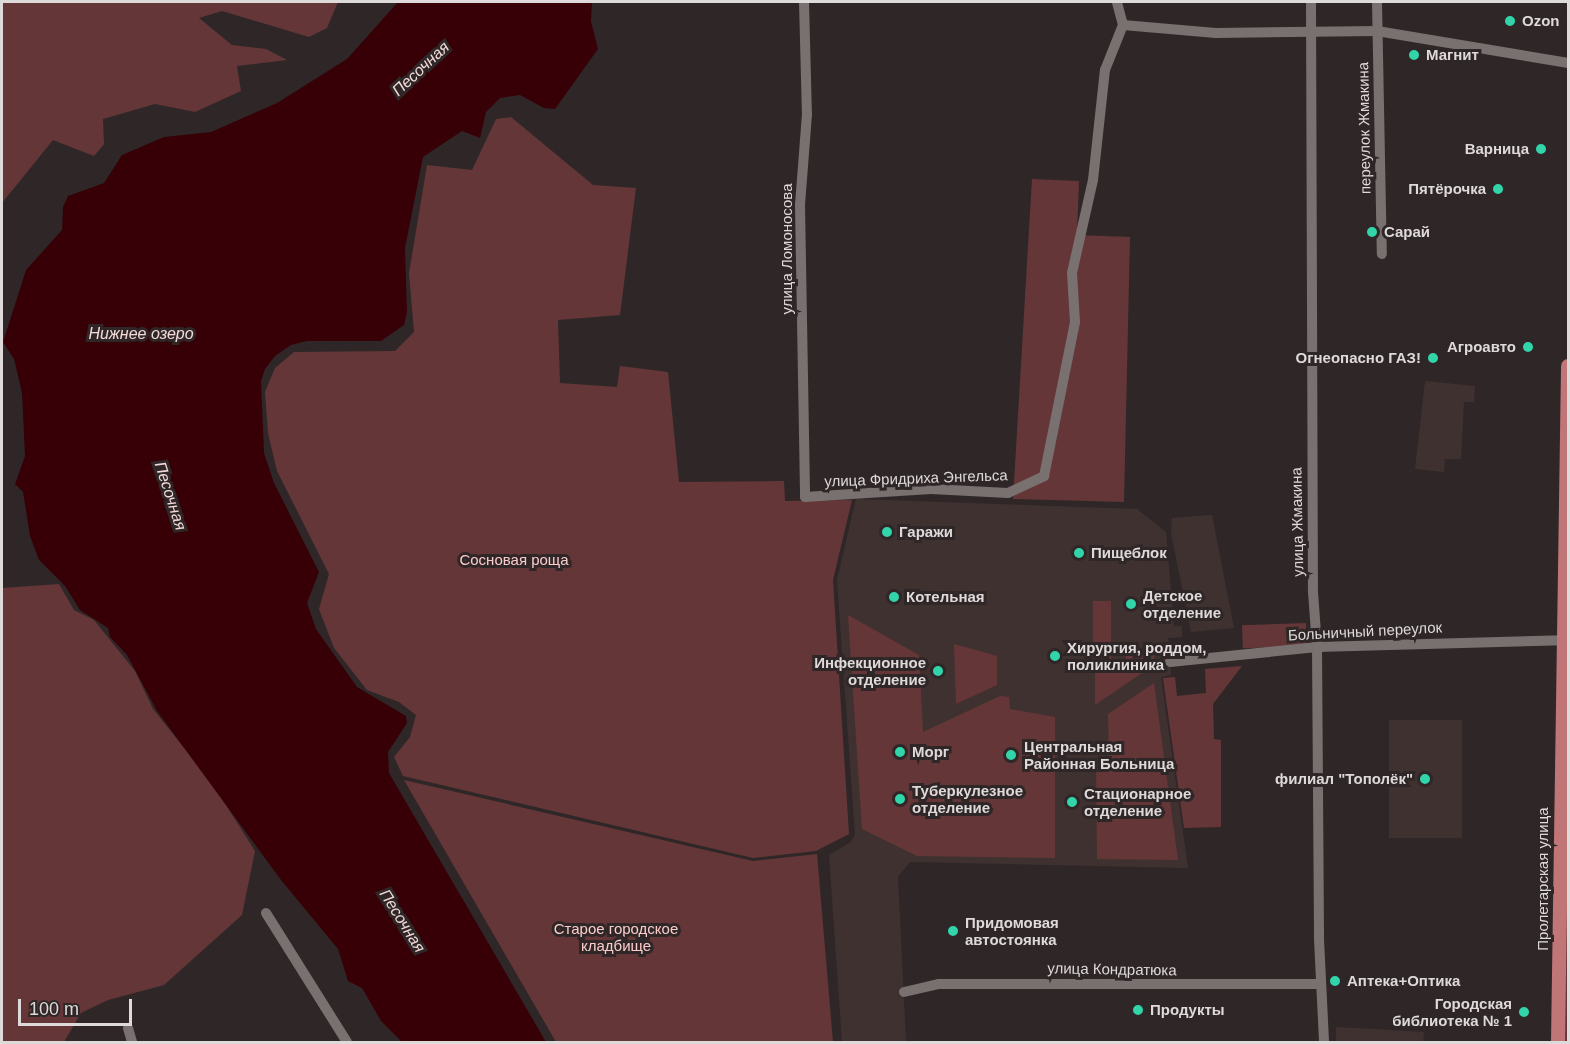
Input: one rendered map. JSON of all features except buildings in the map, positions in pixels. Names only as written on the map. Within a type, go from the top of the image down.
[{"type":"main road","name":"Пролетарская улица","points":[[1558,1042],[1564,804],[1562,640],[1569,366]]},
{"type":"main road","name":"Пролетарская улица","points":[[1562,715],[1569,750]]},
{"type":"street","name":"улица Ломоносова","points":[[804,2],[807,114],[800,205],[806,497]]},
{"type":"street","points":[[1117,2],[1123,26],[1216,33],[1377,31],[1569,63]]},
{"type":"street","name":"улица Жмакина","points":[[1311,2],[1311,383],[1317,647],[1320,984],[1324,1042]]},
{"type":"street","name":"переулок Жмакина","points":[[1377,2],[1382,254]]},
{"type":"street","name":"улица Фридриха Энгельса","points":[[806,497],[931,489],[1008,492],[1044,476],[1076,322],[1072,273],[1093,180],[1105,70],[1123,26]]},
{"type":"street","name":"Больничный переулок","points":[[1170,663],[1317,647],[1562,640]]},
{"type":"street","points":[[266,913],[347,1042]]},
{"type":"street","name":"улица Кондратюка","points":[[904,992],[939,984],[1320,984]]},
{"type":"street","points":[[128,1028],[132,1042]]},
{"type":"shaded area","points":[[1425,381],[1475,386],[1474,402],[1464,402],[1461,459],[1445,459],[1444,472],[1415,469]]},
{"type":"shaded area","name":"Центральная Районная Больница","points":[[856,499],[1137,509],[1166,532],[1174,626],[1182,626],[1182,637],[1168,638],[1171,675],[1161,677],[1188,868],[910,862],[898,877],[906,1042],[842,1042],[829,855],[851,842],[855,834],[837,580]]},
{"type":"shaded area","points":[[1212,515],[1234,628],[1191,632],[1171,533],[1172,518]]},
{"type":"shaded area","name":"филиал \"Тополёк\"","points":[[1389,720],[1462,720],[1462,838],[1389,838]]},
{"type":"shaded area","points":[[1336,1027],[1424,1032],[1423,1042],[1336,1042]]},
{"type":"green space","points":[[2,2],[338,2],[327,28],[309,37],[222,11],[199,18],[232,45],[266,49],[287,60],[237,66],[241,91],[195,112],[155,104],[103,119],[104,144],[94,156],[53,140],[2,203]]},
{"type":"green space","name":"Сосновая роща","points":[[511,117],[593,185],[636,188],[620,315],[558,320],[560,383],[617,387],[620,366],[668,372],[679,482],[784,481],[785,501],[852,500],[833,580],[849,834],[816,851],[753,858],[403,776],[394,757],[410,737],[416,715],[399,702],[367,690],[334,648],[319,609],[329,574],[277,471],[268,433],[265,392],[275,368],[294,352],[395,351],[414,332],[409,273],[427,165],[472,170],[496,119]]},
{"type":"green space","points":[[1032,179],[1079,181],[1077,235],[1130,237],[1124,502],[1013,499]]},
{"type":"green space","points":[[59,584],[74,610],[94,620],[135,671],[153,709],[212,783],[255,851],[242,915],[164,985],[108,1000],[81,1013],[64,1042],[2,1042],[2,588]]},
{"type":"green space","points":[[1093,601],[1111,601],[1111,662],[1093,662]]},
{"type":"green space","points":[[848,615],[919,655],[923,732],[1000,696],[1009,697],[1010,709],[1055,717],[1055,858],[917,856],[862,829]]},
{"type":"green space","points":[[1306,623],[1307,646],[1243,648],[1242,625]]},
{"type":"green space","points":[[954,644],[997,656],[997,685],[956,704]]},
{"type":"green space","points":[[1126,648],[1154,648],[1154,661],[1126,661]]},
{"type":"green space","points":[[1242,666],[1213,704],[1214,739],[1221,740],[1221,827],[1184,828],[1163,678],[1175,677],[1177,696],[1206,693],[1205,669]]},
{"type":"green space","points":[[1148,669],[1095,705],[1095,670]]},
{"type":"green space","points":[[1154,683],[1178,860],[1097,859],[1096,760],[1109,759],[1108,714]]},
{"type":"green space","name":"Старое городское кладбище","points":[[404,780],[753,861],[817,854],[833,1042],[556,1042]]},
{"type":"green space","points":[[1566,810],[1568,1042],[1563,1042]]},
{"type":"water","name":"Нижнее озеро","points":[[398,2],[592,2],[591,21],[598,49],[555,109],[544,108],[520,95],[500,98],[486,112],[480,138],[462,131],[423,157],[405,248],[407,312],[404,325],[381,341],[307,341],[291,345],[275,356],[265,369],[261,381],[264,453],[274,483],[319,572],[307,603],[316,629],[357,687],[406,716],[407,723],[388,752],[389,773],[546,1042],[402,1042],[381,1021],[362,988],[348,981],[338,949],[281,880],[157,711],[127,655],[110,637],[108,628],[80,610],[65,586],[39,560],[30,536],[23,492],[15,484],[25,456],[22,393],[14,359],[3,342],[26,270],[62,230],[63,207],[68,196],[104,183],[122,155],[164,137],[211,132],[277,103],[347,59]]},
{"type":"place","name":"Ozon","points":[[1510,21]]},
{"type":"place","name":"Магнит","points":[[1414,55]]},
{"type":"place","name":"Варница","points":[[1541,149]]},
{"type":"place","name":"Пятёрочка","points":[[1498,189]]},
{"type":"place","name":"Сарай","points":[[1372,232]]},
{"type":"place","name":"Агроавто","points":[[1528,347]]},
{"type":"place","name":"Огнеопасно ГАЗ!","points":[[1433,358]]},
{"type":"place","name":"Гаражи","points":[[887,532]]},
{"type":"place","name":"Пищеблок","points":[[1079,553]]},
{"type":"place","name":"Котельная","points":[[894,597]]},
{"type":"place","name":"Детское отделение","points":[[1131,604]]},
{"type":"place","name":"Хирургия, роддом, поликлиника","points":[[1055,656]]},
{"type":"place","name":"Инфекционное отделение","points":[[938,671]]},
{"type":"place","name":"Морг","points":[[900,752]]},
{"type":"place","name":"Центральная Районная Больница","points":[[1011,755]]},
{"type":"place","name":"филиал \"Тополёк\"","points":[[1425,779]]},
{"type":"place","name":"Туберкулезное отделение","points":[[900,799]]},
{"type":"place","name":"Стационарное отделение","points":[[1072,802]]},
{"type":"place","name":"Придомовая автостоянка","points":[[953,931]]},
{"type":"place","name":"Аптека+Оптика","points":[[1335,981]]},
{"type":"place","name":"Продукты","points":[[1138,1010]]},
{"type":"place","name":"Городская библиотека № 1","points":[[1524,1012]]},
{"type":"water label","name":"Песочная","points":[[421,69]]},
{"type":"water label","name":"Песочная","points":[[170,496]]},
{"type":"water label","name":"Песочная","points":[[402,921]]}]
